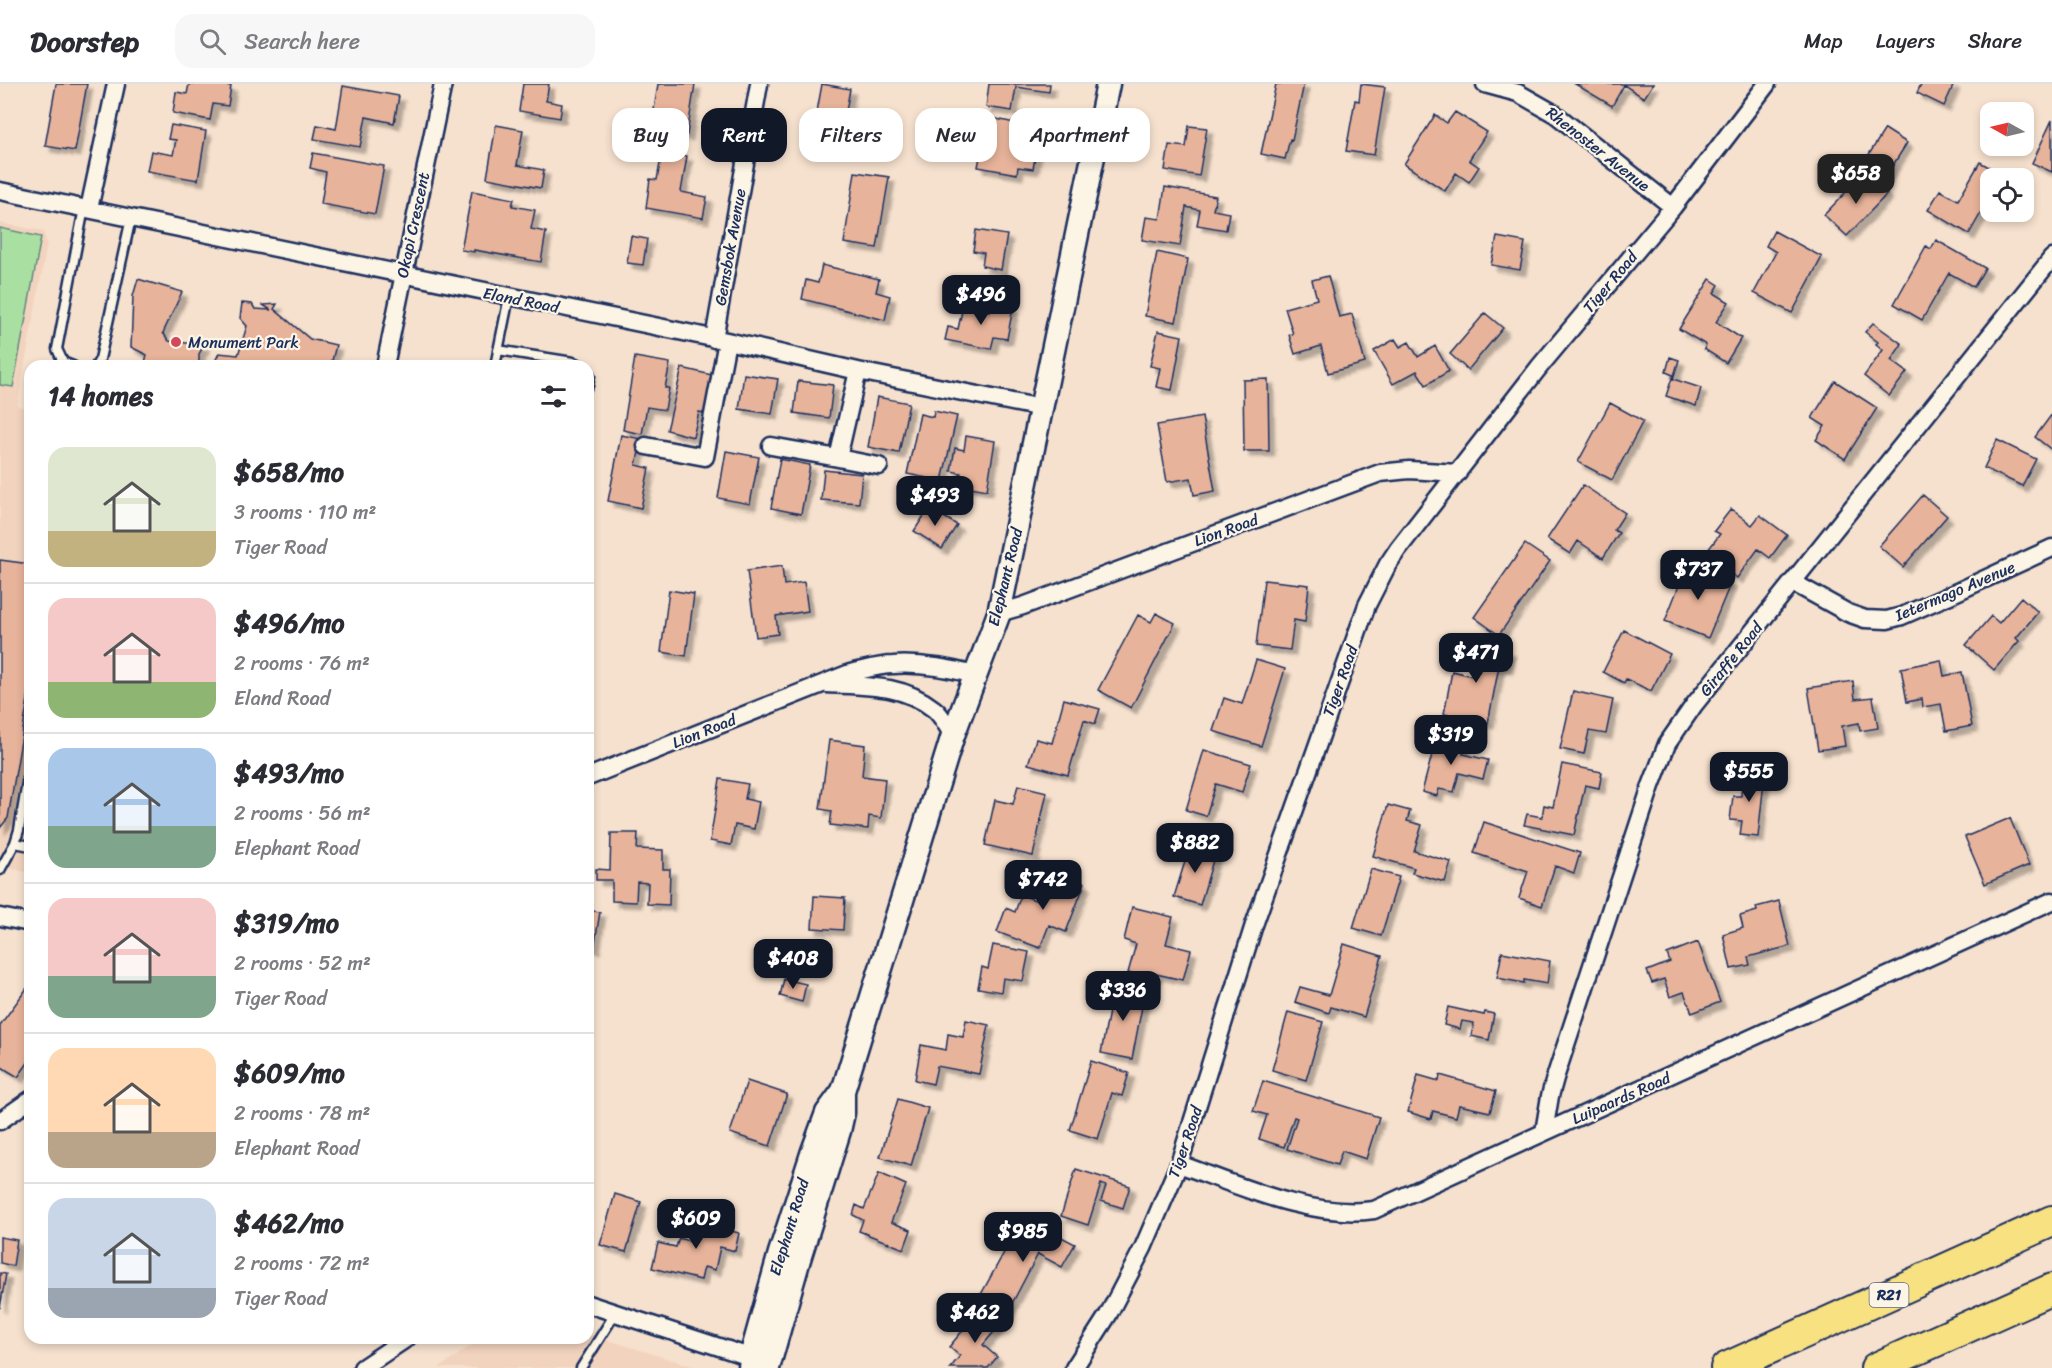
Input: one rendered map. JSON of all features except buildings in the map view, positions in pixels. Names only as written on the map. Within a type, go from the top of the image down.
[{"type":"highway","name":"R21","points":[[1725,1368],[2052,1221]]},
{"type":"highway","points":[[1876,1368],[2052,1289]]},
{"type":"street","points":[[86,208],[117,84]]},
{"type":"street","name":"Okapi Crescent","points":[[386,360],[443,84]]},
{"type":"street","name":"Gemsbok Avenue","points":[[646,446],[705,457],[759,84]]},
{"type":"street","name":"Elephant Road","points":[[759,1364],[822,1154],[843,1113],[843,1091],[953,735],[999,613],[1108,84]]},
{"type":"street","name":"Rhenoster Avenue","points":[[1485,84],[1518,93],[1555,114],[1673,207]]},
{"type":"street","name":"Tiger Road","points":[[1074,1368],[1108,1315],[1138,1257],[1179,1164],[1254,925],[1367,605],[1388,564],[1540,366],[1673,207],[1767,84]]},
{"type":"street","name":"Eland Road","points":[[0,191],[1042,408]]},
{"type":"street","name":"Giraffe Road","points":[[1544,1132],[1555,1078],[1651,786],[1667,744],[1681,722],[2052,258]]},
{"type":"street","points":[[838,458],[858,371]]},
{"type":"street","points":[[771,446],[879,466]]},
{"type":"street","name":"Lion Road","points":[[999,613],[1380,473],[1409,470],[1458,473]]},
{"type":"street","name":"Ietermago Avenue","points":[[1792,582],[1848,613],[1864,619],[1887,620],[1931,604],[2052,548]]},
{"type":"street","name":"Lion Road","points":[[594,775],[850,672],[891,665],[951,668],[975,675]]},
{"type":"street","name":"Lion Road","points":[[821,684],[877,686],[900,690],[935,710],[953,735]]},
{"type":"street","name":"Luipaards Road","points":[[1179,1164],[1309,1207],[1353,1213],[1374,1210],[2052,901]]},
{"type":"street","points":[[0,917],[24,922]]},
{"type":"street","points":[[0,1121],[24,1105]]},
{"type":"street","points":[[594,1306],[759,1364]]},
{"type":"street","points":[[362,1368],[398,1344]]},
{"type":"lane","points":[[62,360],[57,349],[86,208]]},
{"type":"lane","points":[[99,360],[131,218]]},
{"type":"lane","points":[[496,360],[509,297]]},
{"type":"lane","points":[[498,350],[560,360]]},
{"type":"lane","points":[[0,870],[15,843],[24,819]]},
{"type":"lane","points":[[15,843],[24,845]]},
{"type":"lane","points":[[581,1368],[616,1312]]},
{"type":"shaded area","points":[[0,223],[43,231],[47,244],[17,406],[24,408],[24,872],[0,866]]},
{"type":"shaded area","points":[[594,1336],[698,1368],[439,1368],[473,1344],[594,1344]]},
{"type":"green space","points":[[0,228],[41,237],[13,387],[0,385]]},
{"type":"place","name":"Monument Park","points":[[176,342]]}]
